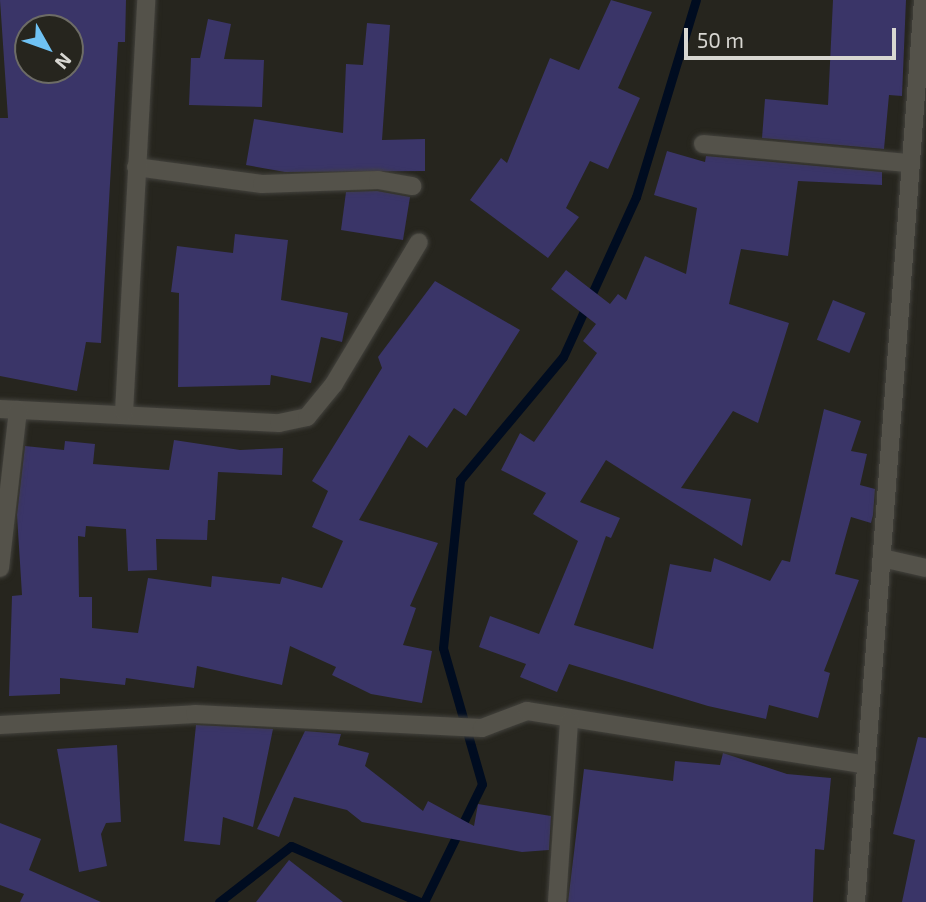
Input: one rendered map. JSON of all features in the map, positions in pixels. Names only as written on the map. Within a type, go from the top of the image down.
[{"type":"street","points":[[124,412],[146,0]]},
{"type":"street","points":[[856,902],[863,764],[882,558],[923,0]]},
{"type":"street","points":[[703,144],[909,163]]},
{"type":"street","points":[[136,167],[262,184],[378,180],[412,186]]},
{"type":"street","points":[[0,568],[9,410],[124,412],[279,423],[307,417],[334,384],[419,242]]},
{"type":"street","points":[[882,558],[926,568]]},
{"type":"street","points":[[0,725],[195,714],[408,727],[482,728],[527,711],[569,721],[863,764]]},
{"type":"street","points":[[557,902],[569,721]]},
{"type":"building","points":[[0,0],[126,0],[125,42],[118,42],[101,343],[86,342],[77,391],[0,376],[0,118],[8,118]]},
{"type":"building","points":[[611,0],[652,12],[618,88],[640,98],[608,169],[590,161],[566,208],[579,217],[548,258],[470,200],[501,158],[507,163],[550,58],[579,70]]},
{"type":"building","points":[[833,0],[906,0],[902,96],[889,95],[884,149],[762,138],[765,99],[828,105]]},
{"type":"building","points":[[208,19],[231,24],[224,59],[264,60],[262,107],[189,105],[191,58],[200,58]]},
{"type":"building","points":[[367,23],[390,25],[382,140],[425,139],[425,171],[285,172],[246,165],[254,119],[343,133],[346,64],[363,65]]},
{"type":"building","points":[[667,151],[705,162],[706,156],[882,172],[882,185],[798,181],[788,256],[741,249],[729,304],[789,323],[758,423],[733,411],[681,488],[751,499],[742,546],[606,460],[580,502],[620,518],[611,538],[606,536],[574,625],[653,649],[670,564],[711,572],[714,558],[770,581],[782,560],[790,562],[824,409],[861,421],[851,451],[867,454],[860,485],[875,489],[873,515],[871,523],[851,517],[835,574],[859,580],[824,671],[830,673],[818,718],[769,705],[766,719],[708,706],[569,664],[557,692],[520,677],[526,664],[479,647],[490,616],[539,634],[578,541],[533,514],[546,493],[501,470],[520,433],[534,442],[597,353],[583,341],[596,324],[551,289],[566,270],[610,304],[618,294],[626,300],[645,256],[686,274],[697,208],[654,195]]},
{"type":"building","points":[[377,191],[410,197],[403,240],[341,230],[346,192]]},
{"type":"building","points":[[235,234],[288,240],[281,300],[348,313],[342,342],[321,337],[311,383],[271,375],[270,385],[178,387],[179,293],[171,292],[177,246],[233,253]]},
{"type":"building","points":[[435,281],[520,330],[466,416],[454,408],[427,448],[409,435],[359,520],[438,543],[410,606],[416,608],[403,645],[432,651],[422,703],[371,694],[332,675],[336,667],[290,646],[282,685],[197,666],[194,688],[126,678],[125,685],[60,678],[60,694],[9,696],[12,596],[22,595],[17,515],[25,446],[64,450],[65,441],[95,444],[93,464],[169,470],[174,440],[240,450],[283,448],[282,475],[218,472],[215,520],[208,520],[207,540],[156,539],[157,570],[128,571],[126,529],[86,526],[85,537],[78,536],[79,597],[92,597],[92,628],[138,633],[148,578],[211,587],[212,576],[280,584],[282,577],[322,588],[343,541],[312,527],[328,491],[312,481],[382,368],[378,357]]},
{"type":"building","points":[[833,300],[865,313],[849,353],[817,340]]},
{"type":"building","points":[[196,725],[273,729],[253,827],[223,817],[220,845],[184,841]]},
{"type":"building","points":[[305,731],[341,734],[338,745],[369,753],[365,766],[423,811],[428,801],[474,826],[478,804],[551,816],[549,850],[522,852],[362,822],[347,810],[294,797],[279,837],[257,829]]},
{"type":"building","points":[[918,737],[926,738],[926,902],[902,902],[915,840],[893,834]]},
{"type":"building","points":[[117,745],[121,822],[106,823],[101,834],[107,866],[79,872],[57,749]]},
{"type":"building","points":[[723,753],[787,774],[831,778],[824,850],[815,849],[813,902],[568,902],[584,769],[673,781],[675,761],[720,765]]},
{"type":"building","points":[[0,823],[41,839],[29,870],[101,902],[20,902],[24,894],[0,885]]},
{"type":"building","points":[[289,860],[343,902],[256,902]]},
{"type":"waterway","points":[[424,902],[482,784],[443,648],[460,480],[563,357],[636,197],[696,0]]},
{"type":"waterway","points":[[219,902],[291,846],[420,902]]}]
